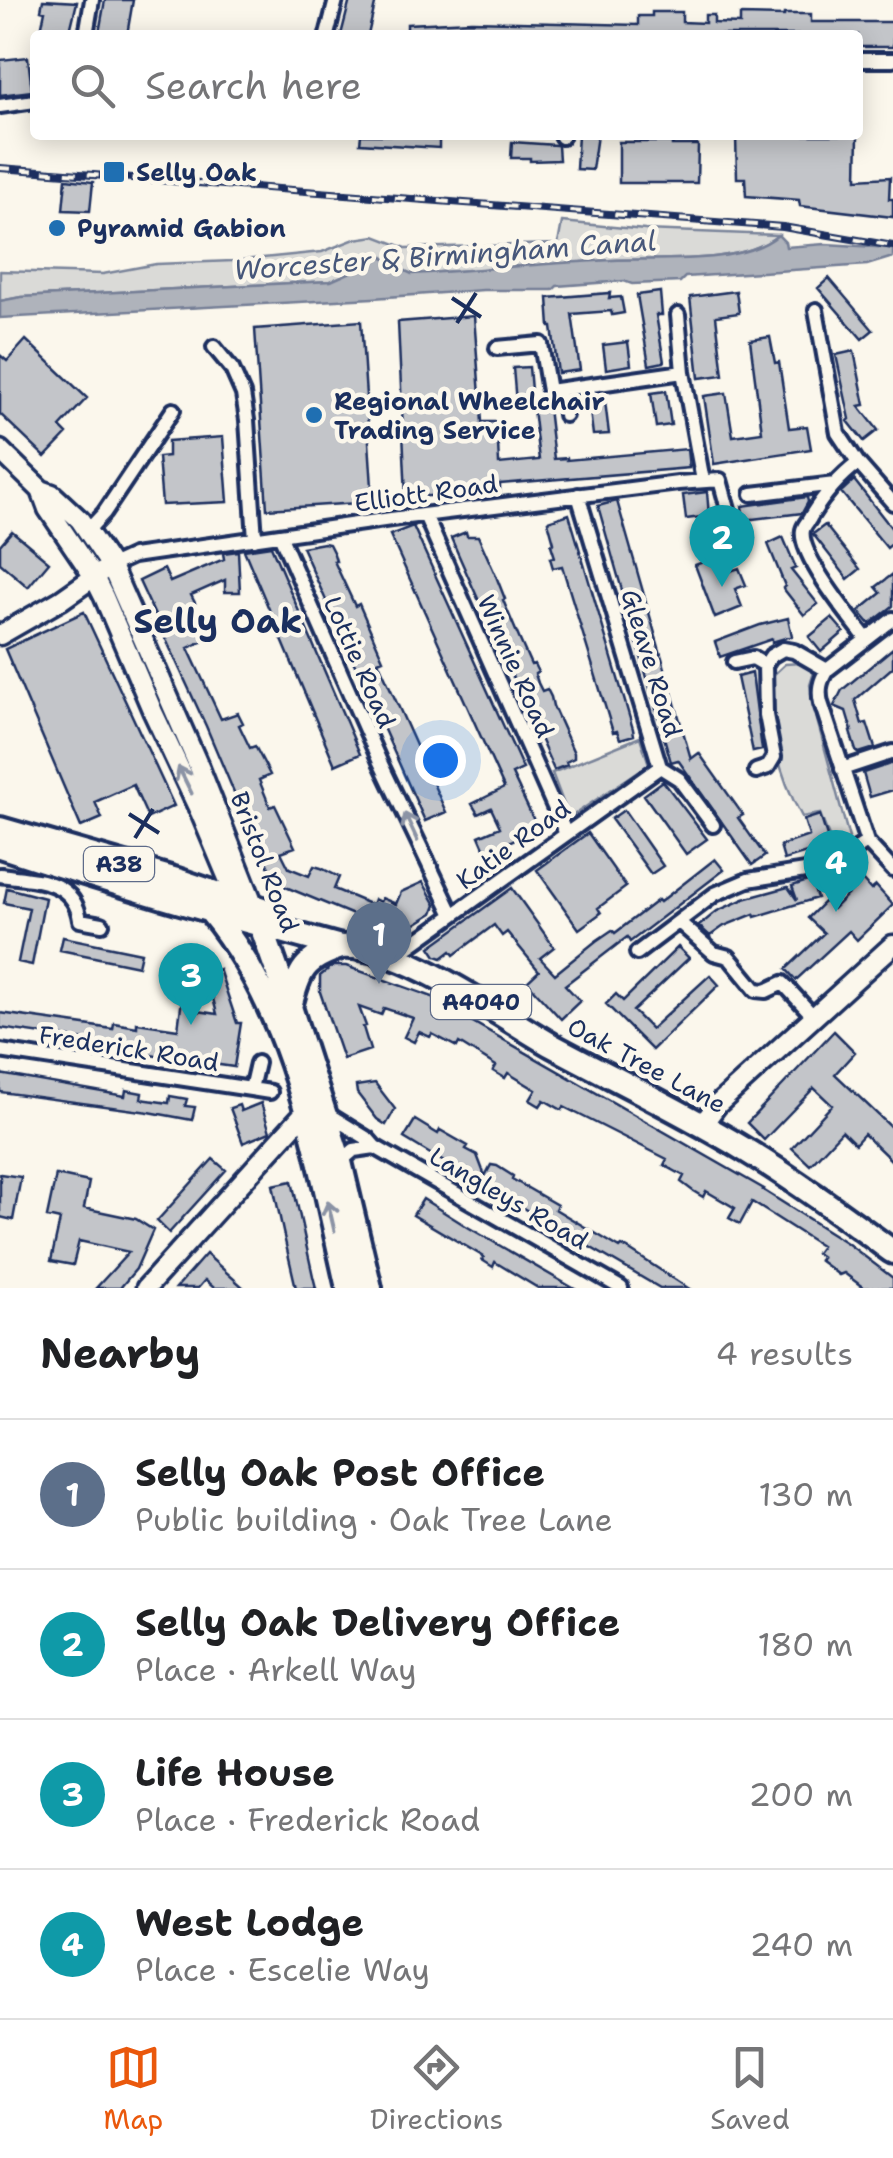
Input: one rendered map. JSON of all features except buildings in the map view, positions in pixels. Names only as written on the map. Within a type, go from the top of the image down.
[{"type":"highway","name":"A38","points":[[0,829],[177,880],[249,914]]},
{"type":"highway","name":"A38","points":[[0,846],[64,878],[210,910],[249,914]]},
{"type":"highway","points":[[210,910],[284,1016]]},
{"type":"highway","name":"Oak Tree Lane","points":[[249,914],[393,958],[435,976],[764,1162],[893,1252]]},
{"type":"highway","name":"Bristol Road","points":[[249,914],[315,1111],[340,1162],[370,1288]]},
{"type":"highway","points":[[284,1016],[306,964],[319,954],[348,947]]},
{"type":"highway","name":"Bristol Road","points":[[315,1111],[315,1143],[348,1288]]},
{"type":"main road","name":"Bristol Road","points":[[0,450],[41,490],[63,504],[88,530],[112,566],[200,769],[249,914]]},
{"type":"main road","name":"Bristol Road","points":[[41,490],[48,509],[94,577],[152,712],[249,914]]},
{"type":"main road","points":[[0,635],[112,566]]},
{"type":"main road","points":[[702,1126],[717,1106],[893,945]]},
{"type":"main road","points":[[146,1288],[270,1150],[315,1111]]},
{"type":"main road","points":[[270,1150],[301,1140],[315,1143]]},
{"type":"street","points":[[87,30],[92,0]]},
{"type":"street","points":[[328,30],[336,0]]},
{"type":"street","points":[[863,60],[893,60]]},
{"type":"street","points":[[0,106],[30,102]]},
{"type":"street","points":[[816,310],[838,433],[858,464],[890,495]]},
{"type":"street","points":[[678,315],[683,372],[703,481],[720,480],[728,509]]},
{"type":"street","points":[[497,348],[541,344],[549,391],[683,372]]},
{"type":"street","points":[[214,347],[232,368],[243,394],[255,539]]},
{"type":"street","points":[[564,390],[565,416]]},
{"type":"street","points":[[88,530],[104,513],[173,410]]},
{"type":"street","points":[[858,464],[824,496],[803,531],[805,548],[866,638]]},
{"type":"street","name":"Elliott Road","points":[[112,566],[133,556],[703,481]]},
{"type":"street","points":[[752,494],[835,484]]},
{"type":"street","name":"Gleave Road","points":[[578,495],[660,767],[679,778],[713,825]]},
{"type":"street","name":"Winnie Road","points":[[425,516],[566,834]]},
{"type":"street","name":"Lottie Road","points":[[280,536],[380,762],[453,914]]},
{"type":"street","points":[[893,619],[826,670],[818,691],[867,842],[893,870]]},
{"type":"street","points":[[756,771],[768,766],[774,757],[766,716],[765,665],[771,656],[782,649],[794,650],[826,670]]},
{"type":"street","points":[[734,662],[754,658],[765,665]]},
{"type":"street","points":[[842,769],[893,752]]},
{"type":"street","name":"Katie Road","points":[[393,958],[660,767]]},
{"type":"street","points":[[637,953],[714,894],[761,877],[833,864],[867,842]]},
{"type":"street","points":[[57,846],[80,920],[102,924]]},
{"type":"street","points":[[0,875],[53,884],[64,878]]},
{"type":"street","points":[[679,922],[714,953],[729,956],[756,990],[766,991],[782,982],[814,1018]]},
{"type":"street","name":"Frederick Road","points":[[0,1051],[270,1092]]},
{"type":"street","name":"Frederick Road","points":[[252,1089],[257,1064]]},
{"type":"street","name":"Langleys Road","points":[[315,1111],[621,1288]]},
{"type":"street","points":[[340,1162],[354,1150],[375,1147]]},
{"type":"shaded area","points":[[562,222],[778,235],[744,252],[699,258],[412,274],[396,268],[384,257],[368,257],[358,269],[331,281],[0,301],[0,271],[103,274],[156,264],[322,252],[375,236],[406,248],[558,244]]},
{"type":"shaded area","points":[[778,235],[786,247],[825,244],[893,248],[893,257],[867,265],[685,277],[680,282],[624,281],[557,286],[553,290],[483,290],[0,318],[0,301],[21,297],[331,281],[358,269],[375,254],[412,274],[722,256],[744,252]]},
{"type":"shaded area","points":[[802,663],[814,672],[810,685],[817,720],[849,838],[833,847],[820,814],[802,817],[781,767],[773,731],[771,677],[785,664]]},
{"type":"shaded area","points":[[640,737],[649,764],[569,818],[552,773]]},
{"type":"railway","points":[[0,168],[783,227],[893,246]]},
{"type":"place","name":"Selly Oak","points":[[114,172]]},
{"type":"place","name":"Pyramid Gabion","points":[[57,228]]},
{"type":"place","name":"Regional Wheelchair Trading Service","points":[[314,415]]},
{"type":"place","name":"Selly Oak Delivery Office","points":[[722,587]]},
{"type":"place","name":"West Lodge","points":[[836,912]]},
{"type":"place","name":"Selly Oak Post Office","points":[[379,984]]},
{"type":"place","name":"Life House","points":[[191,1025]]},
{"type":"district","name":"Selly Oak","points":[[218,621]]},
{"type":"water label","name":"Worcester & Birmingham Canal","points":[[445,255]]}]
